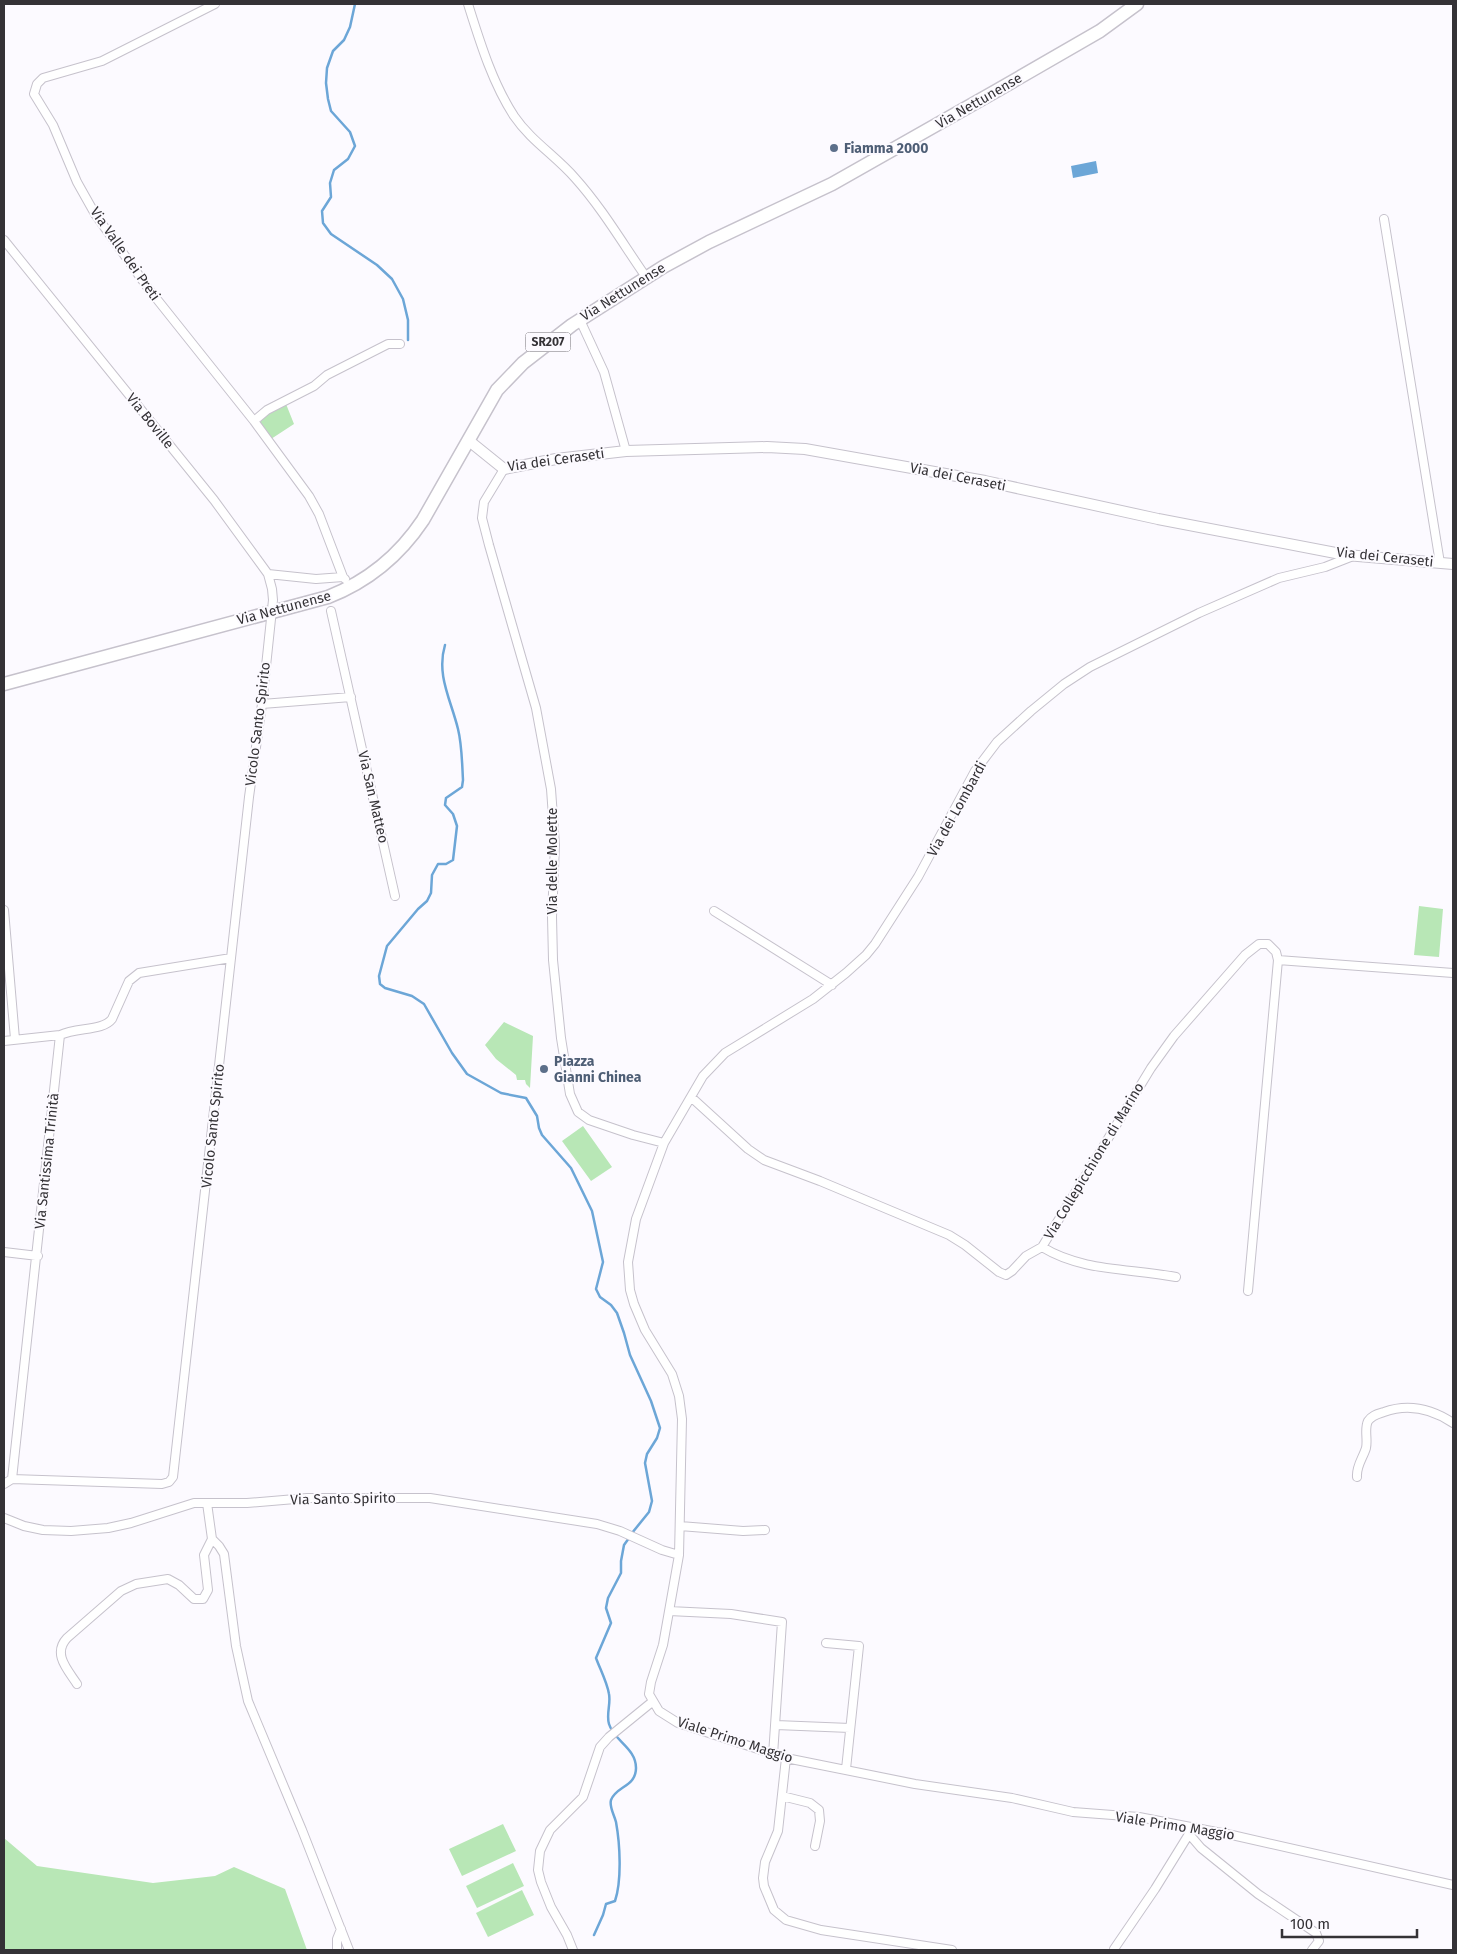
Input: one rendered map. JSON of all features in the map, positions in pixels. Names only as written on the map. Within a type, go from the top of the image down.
[{"type":"main road","name":"Via Nettunense","points":[[4,684],[328,598],[347,582],[379,570],[411,537],[423,520],[487,406],[506,379],[535,353],[580,320],[646,277],[709,242],[832,184],[1087,39],[1137,4]]},
{"type":"street","name":"Via Valle dei Preti","points":[[215,4],[102,61],[43,78],[35,86],[34,94],[53,125],[76,182],[96,214],[148,288],[254,421],[311,500],[347,582]]},
{"type":"street","points":[[468,4],[482,48],[515,116],[533,139],[580,184],[646,277]]},
{"type":"street","points":[[1384,219],[1440,563]]},
{"type":"street","name":"Via Boville","points":[[4,240],[214,500],[268,574],[273,593],[270,613]]},
{"type":"street","points":[[580,320],[604,372],[626,451]]},
{"type":"street","points":[[254,421],[267,410],[312,387],[326,375],[388,344],[400,344]]},
{"type":"street","name":"Via dei Ceraseti","points":[[468,440],[504,469],[626,451],[768,447],[815,450],[985,481],[1158,519],[1353,556],[1453,564]]},
{"type":"street","name":"Via delle Molette","points":[[504,469],[484,502],[482,518],[488,545],[536,708],[551,788],[555,845],[552,917],[553,965],[561,1038],[570,1094],[578,1112],[589,1120],[664,1143]]},
{"type":"street","name":"Via dei Lombardi","points":[[664,1143],[708,1070],[725,1053],[792,1013],[832,985],[856,966],[876,944],[918,878],[975,771],[997,742],[1031,711],[1064,684],[1097,663],[1198,613],[1279,578],[1353,556]]},
{"type":"street","points":[[268,574],[347,582]]},
{"type":"street","name":"Via San Matteo","points":[[331,611],[395,896]]},
{"type":"street","name":"Vicolo Santo Spirito","points":[[12,1479],[162,1484],[169,1482],[173,1477],[249,797],[262,704],[270,613]]},
{"type":"street","points":[[262,704],[351,697]]},
{"type":"street","points":[[4,910],[15,1039]]},
{"type":"street","points":[[714,911],[832,985]]},
{"type":"street","name":"Via Collepicchione di Marino","points":[[691,1097],[758,1157],[949,1235],[1001,1273],[1008,1274],[1023,1258],[1042,1247],[1150,1068],[1174,1036],[1252,949],[1262,943],[1268,944],[1276,952],[1278,960]]},
{"type":"street","points":[[4,1040],[60,1035],[76,1029],[102,1026],[112,1019],[129,981],[139,973],[231,958]]},
{"type":"street","points":[[1248,1291],[1278,960],[1453,973]]},
{"type":"street","name":"Via Santissima Trinità","points":[[12,1479],[38,1256],[60,1035]]},
{"type":"street","points":[[573,1950],[567,1934],[543,1889],[538,1870],[539,1856],[544,1840],[550,1830],[583,1797],[596,1753],[603,1743],[652,1702],[649,1694],[650,1687],[663,1645],[679,1555],[682,1450],[680,1396],[667,1363],[640,1318],[630,1290],[628,1275],[630,1247],[636,1219],[664,1143]]},
{"type":"street","points":[[1042,1247],[1063,1258],[1089,1266],[1176,1277]]},
{"type":"street","points":[[4,1252],[38,1256]]},
{"type":"street","points":[[1357,1477],[1358,1467],[1366,1446],[1367,1425],[1373,1416],[1396,1408],[1409,1407],[1431,1411],[1453,1423]]},
{"type":"street","points":[[4,1484],[12,1479]]},
{"type":"street","name":"Via Santo Spirito","points":[[4,1518],[24,1526],[43,1530],[71,1531],[124,1525],[182,1506],[207,1503],[307,1498],[436,1498],[584,1522],[626,1533],[662,1550],[679,1555]]},
{"type":"street","points":[[77,1684],[61,1657],[61,1646],[65,1640],[121,1591],[136,1584],[168,1579],[179,1585],[194,1599],[203,1599],[208,1590],[204,1554],[212,1539],[207,1503]]},
{"type":"street","points":[[680,1526],[737,1531],[765,1530]]},
{"type":"street","points":[[212,1539],[221,1548],[224,1557],[236,1646],[248,1701],[349,1950]]},
{"type":"street","points":[[669,1611],[731,1614],[782,1622],[773,1755]]},
{"type":"street","points":[[826,1642],[859,1646],[846,1769]]},
{"type":"street","name":"Viale Primo Maggio","points":[[652,1702],[661,1714],[678,1723],[786,1758],[915,1784],[1012,1798],[1073,1812],[1139,1817],[1190,1831],[1246,1838],[1453,1885]]},
{"type":"street","points":[[776,1725],[850,1728]]},
{"type":"street","points":[[786,1758],[778,1831],[771,1844],[763,1878],[764,1886],[774,1910],[786,1920],[821,1930],[952,1950]]},
{"type":"street","points":[[782,1796],[810,1802],[819,1810],[820,1821],[815,1846]]},
{"type":"street","points":[[1114,1949],[1156,1888],[1190,1831],[1201,1848],[1258,1894],[1316,1933],[1319,1940],[1312,1950]]},
{"type":"street","points":[[337,1950],[337,1939],[341,1929]]},
{"type":"green space","points":[[286,404],[294,424],[271,439],[260,424],[262,418]]},
{"type":"green space","points":[[1419,906],[1443,909],[1439,957],[1414,955]]},
{"type":"green space","points":[[504,1022],[533,1036],[530,1088],[525,1080],[517,1080],[516,1075],[496,1059],[485,1045]]},
{"type":"green space","points":[[583,1126],[612,1167],[591,1181],[562,1141]]},
{"type":"green space","points":[[503,1824],[516,1851],[462,1876],[449,1849]]},
{"type":"green space","points":[[4,1838],[37,1866],[153,1883],[215,1876],[234,1867],[285,1889],[307,1950],[4,1950]]},
{"type":"green space","points":[[513,1863],[524,1886],[477,1908],[466,1886]]},
{"type":"green space","points":[[522,1890],[534,1915],[488,1937],[476,1913]]},
{"type":"water","points":[[1096,161],[1098,173],[1073,178],[1071,166]]},
{"type":"waterway","points":[[355,4],[350,27],[344,40],[333,51],[327,68],[326,83],[331,111],[350,132],[355,146],[348,159],[334,170],[330,183],[331,197],[322,211],[323,223],[331,234],[377,265],[392,279],[403,299],[408,320],[408,340]]},
{"type":"waterway","points":[[445,645],[442,667],[443,677],[459,735],[463,780],[462,787],[446,798],[445,805],[453,814],[457,826],[453,860],[446,864],[438,864],[432,875],[431,893],[427,901],[387,946],[379,976],[380,984],[385,988],[412,996],[424,1004],[452,1053],[467,1074],[501,1093],[526,1098],[537,1116],[542,1135],[571,1168],[592,1211],[603,1262],[596,1289],[600,1297],[611,1305],[617,1313],[630,1355],[651,1401],[660,1428],[657,1438],[647,1454],[645,1463],[652,1501],[649,1512],[632,1533]]},
{"type":"waterway","points":[[594,1935],[606,1904],[615,1901],[619,1883],[619,1841],[611,1800],[617,1792],[633,1779],[636,1768],[635,1761],[629,1750],[615,1735],[609,1724],[609,1694],[596,1658],[611,1623],[606,1608],[608,1598],[621,1573],[624,1545],[629,1538]]},
{"type":"place","name":"Fiamma 2000","points":[[834,148]]},
{"type":"place","name":"Piazza Gianni Chinea","points":[[544,1069]]}]
